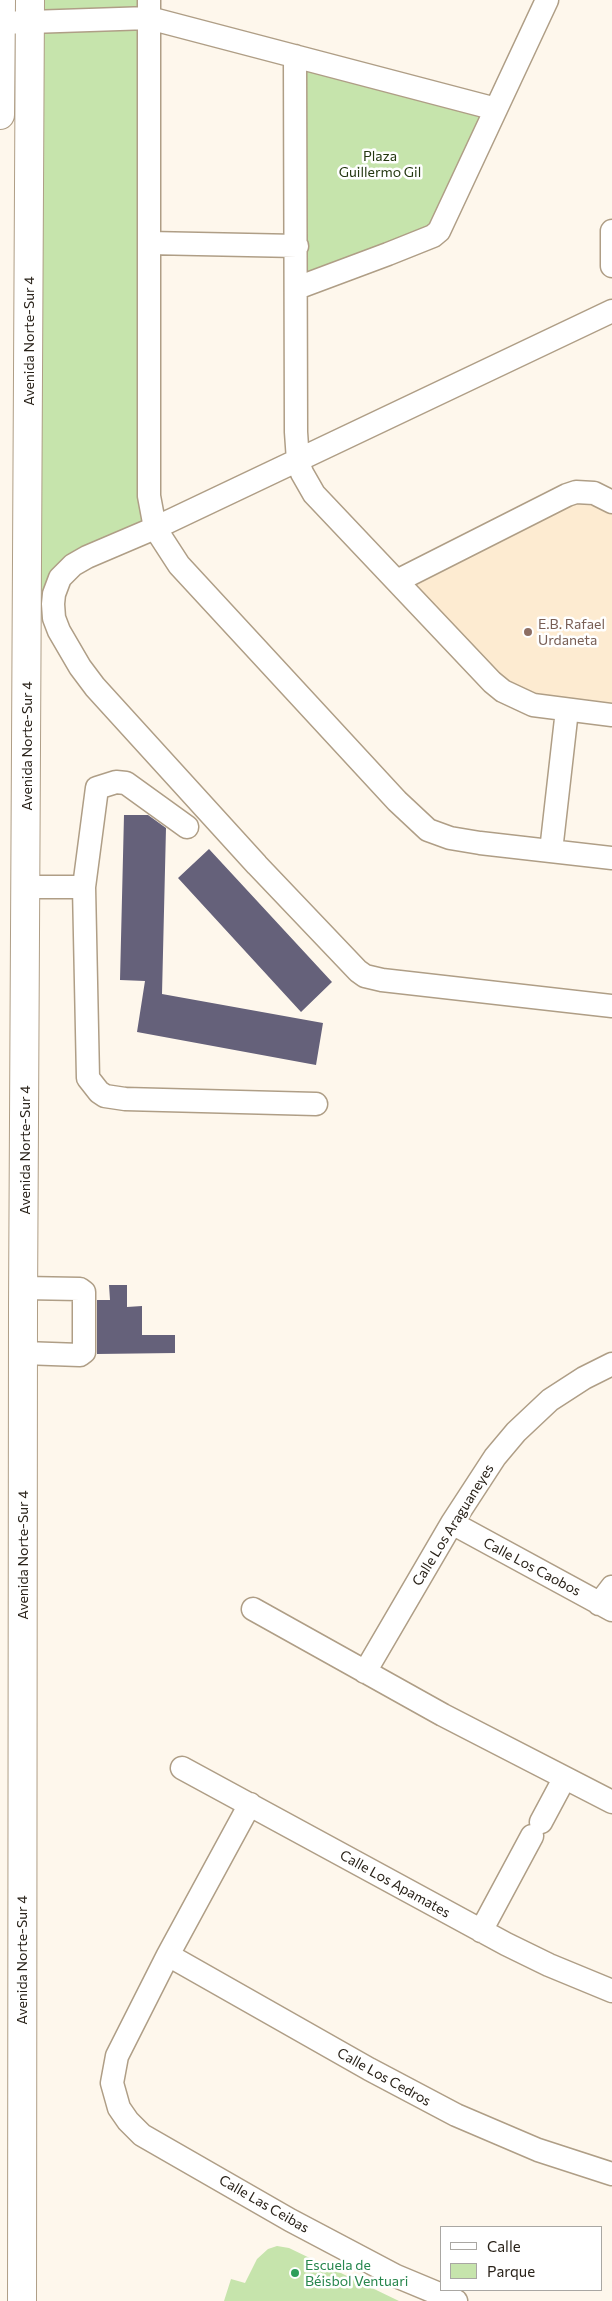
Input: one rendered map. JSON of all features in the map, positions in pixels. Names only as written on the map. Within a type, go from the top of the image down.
[{"type":"main road","name":"Avenida Norte-Sur 4","points":[[22,2301],[24,1288],[30,22]]},
{"type":"main road","points":[[0,115],[1,28]]},
{"type":"street","points":[[297,288],[433,236],[439,231],[548,0]]},
{"type":"street","points":[[1,28],[30,22],[149,9],[295,56],[496,109]]},
{"type":"street","points":[[149,9],[150,496],[155,528],[179,565],[419,824],[438,835],[450,838],[612,858]]},
{"type":"street","points":[[295,56],[296,432],[298,461],[304,479],[314,494],[492,682],[503,691],[533,705],[612,715]]},
{"type":"street","points":[[612,231],[612,266]]},
{"type":"street","points":[[149,243],[296,246]]},
{"type":"street","points":[[612,311],[298,461],[155,528],[87,557],[65,572],[57,586],[53,604],[54,618],[80,667],[104,697],[257,865],[358,971],[372,978],[382,980],[612,1006]]},
{"type":"street","points":[[397,581],[567,495],[576,492],[589,493],[612,502]]},
{"type":"street","points":[[28,596],[57,586]]},
{"type":"street","points":[[550,851],[567,710]]},
{"type":"street","points":[[187,828],[126,783],[116,782],[97,788],[84,887],[88,1078],[99,1092],[106,1096],[125,1099],[316,1104]]},
{"type":"street","points":[[26,887],[84,887]]},
{"type":"street","points":[[24,1288],[80,1289],[84,1292],[84,1352],[80,1355],[24,1353]]},
{"type":"street","name":"Calle Los Araguaneyes","points":[[365,1672],[452,1523],[495,1457],[535,1412],[564,1389],[612,1364]]},
{"type":"street","name":"Calle Los Caobos","points":[[452,1523],[608,1600]]},
{"type":"street","points":[[253,1609],[365,1672],[564,1779],[612,1802]]},
{"type":"street","name":"Calle Los Apamates","points":[[182,1768],[481,1931],[549,1965],[612,1991]]},
{"type":"street","points":[[481,1931],[564,1779]]},
{"type":"street","points":[[168,1955],[250,1804]]},
{"type":"street","name":"Calle Las Ceibas","points":[[168,1955],[126,2036],[113,2069],[112,2083],[119,2108],[128,2121],[142,2135],[354,2256],[456,2301]]},
{"type":"street","name":"Calle Los Cedros","points":[[168,1955],[369,2069],[456,2115],[538,2150],[612,2174]]},
{"type":"shaded area","name":"E.B. Rafael Urdaneta","points":[[567,495],[612,502],[612,715],[533,705],[397,581]]},
{"type":"green space","points":[[1,0],[149,0],[152,514],[57,586],[28,596],[30,21],[1,22]]},
{"type":"green space","name":"Plaza Guillermo Gil","points":[[295,56],[496,109],[444,223],[297,288]]},
{"type":"green space","name":"Escuela de Béisbol Ventuari","points":[[277,2246],[289,2248],[399,2301],[224,2301],[231,2279],[245,2283],[257,2259],[268,2249]]},
{"type":"building","points":[[124,815],[148,815],[166,828],[162,994],[323,1023],[316,1065],[137,1032],[145,981],[120,980]]},
{"type":"building","points":[[209,849],[332,982],[301,1012],[178,878]]},
{"type":"building","points":[[109,1285],[127,1285],[127,1307],[142,1306],[142,1335],[175,1335],[175,1353],[97,1354],[97,1300],[110,1300]]},
{"type":"place","name":"E.B. Rafael Urdaneta","points":[[528,632]]},
{"type":"place","name":"Escuela de Béisbol Ventuari","points":[[295,2273]]}]
